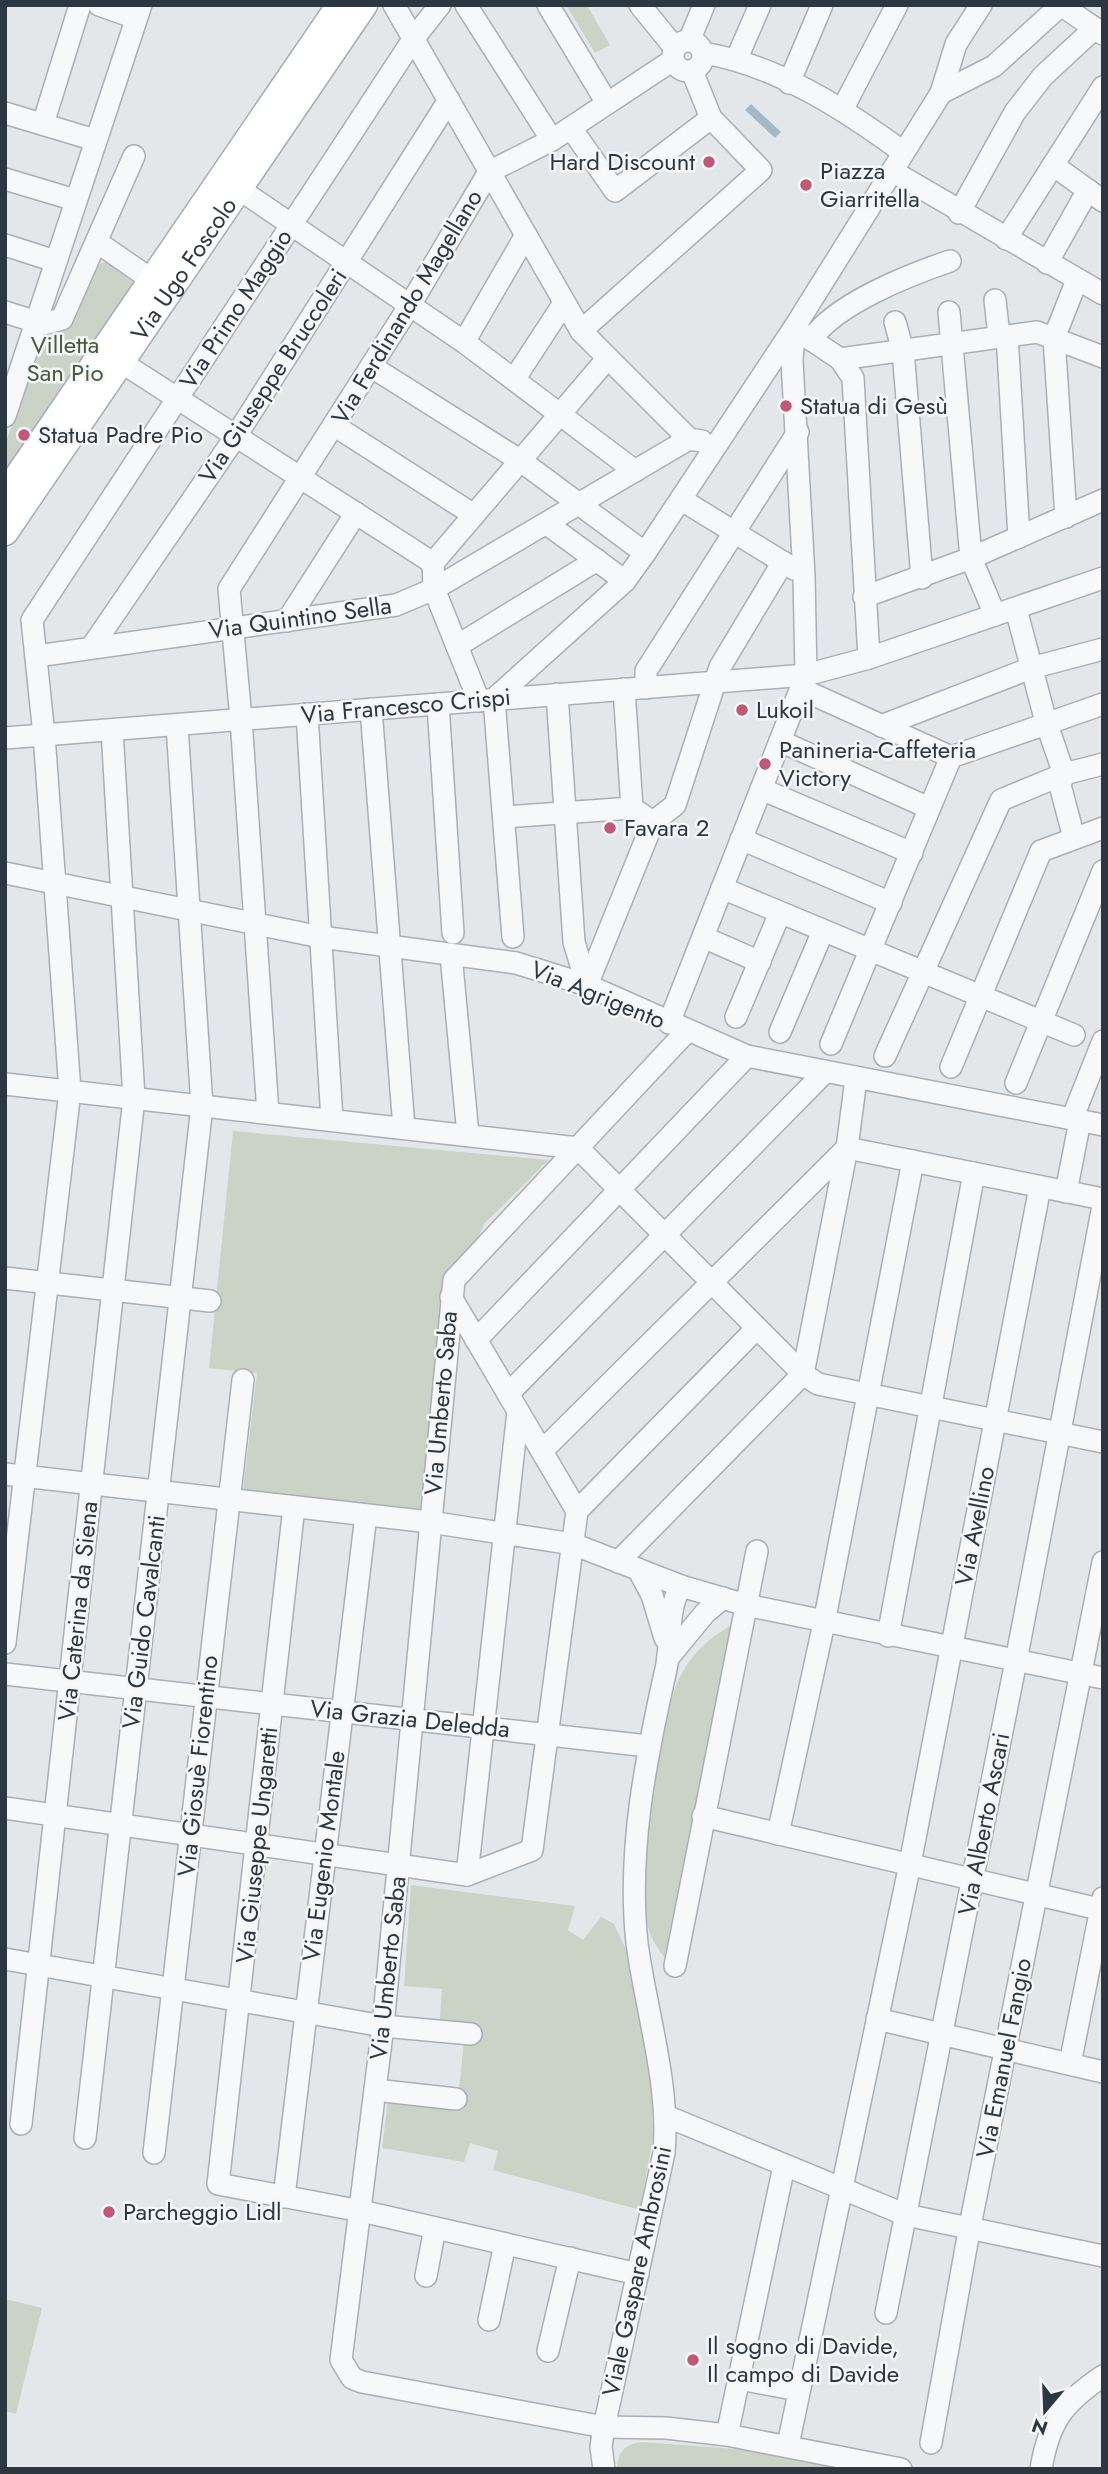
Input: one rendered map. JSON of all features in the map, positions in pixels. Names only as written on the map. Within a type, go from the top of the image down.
[{"type":"main road","name":"Via Ugo Foscolo","points":[[5,495],[340,5]]},
{"type":"main road","name":"Via Ugo Foscolo","points":[[5,532],[364,5]]},
{"type":"street","points":[[43,124],[80,5]]},
{"type":"street","points":[[5,416],[10,383],[36,322],[139,11],[99,5]]},
{"type":"street","points":[[394,5],[581,331],[689,439],[699,439],[715,449]]},
{"type":"street","name":"Via Primo Maggio","points":[[5,1643],[15,1476],[47,1283],[70,1091],[44,735],[32,620],[414,38],[440,5]]},
{"type":"street","points":[[466,5],[552,140]]},
{"type":"street","points":[[548,5],[607,103]]},
{"type":"street","points":[[581,331],[761,170],[711,118],[692,71],[677,67],[704,5]]},
{"type":"street","points":[[737,58],[761,5]]},
{"type":"street","points":[[789,83],[822,5]]},
{"type":"street","points":[[843,108],[897,5]]},
{"type":"street","points":[[678,1027],[703,937],[803,682],[804,576],[792,361],[803,334],[892,171],[941,93],[956,44],[981,5]]},
{"type":"street","points":[[941,93],[994,66],[1061,5],[1099,31],[1043,76],[1015,112],[959,213]]},
{"type":"street","points":[[648,9],[685,50],[737,58],[843,108],[903,152]]},
{"type":"street","name":"Via Ferdinando Magellano","points":[[268,1113],[241,719],[229,589],[372,367],[489,172],[552,140],[685,50]]},
{"type":"street","points":[[1006,240],[1103,87]]},
{"type":"street","name":"Via Giuseppe Bruccoleri","points":[[91,648],[236,436],[449,100]]},
{"type":"street","points":[[5,113],[95,140]]},
{"type":"street","points":[[570,128],[615,191],[711,118]]},
{"type":"street","points":[[5,312],[36,322],[49,323],[62,319],[134,156]]},
{"type":"street","points":[[1046,262],[1098,194],[1053,165]]},
{"type":"street","points":[[892,171],[959,213],[1103,294]]},
{"type":"street","points":[[5,179],[75,200]]},
{"type":"street","points":[[239,189],[515,378],[635,471]]},
{"type":"street","points":[[464,342],[526,235]]},
{"type":"street","points":[[97,242],[152,280]]},
{"type":"street","points":[[5,245],[55,261]]},
{"type":"street","points":[[487,700],[625,581],[715,449],[803,334],[904,276],[950,261]]},
{"type":"street","points":[[1066,517],[1054,338],[1077,280]]},
{"type":"street","points":[[995,300],[1003,336],[1019,537]]},
{"type":"street","points":[[515,378],[564,303]]},
{"type":"street","points":[[949,312],[971,558],[995,615]]},
{"type":"street","points":[[895,323],[902,351],[922,578]]},
{"type":"street","points":[[840,359],[1037,332],[1103,357]]},
{"type":"street","points":[[803,334],[840,359],[853,378],[869,658]]},
{"type":"street","points":[[513,937],[504,817],[487,700],[457,646],[434,589],[433,563],[607,359]]},
{"type":"street","points":[[121,362],[433,563]]},
{"type":"street","points":[[372,367],[521,461],[645,553]]},
{"type":"street","points":[[335,426],[474,515]]},
{"type":"street","points":[[646,688],[646,671],[798,432]]},
{"type":"street","name":"Via Quintino Sella","points":[[37,656],[397,605],[434,589],[689,439]]},
{"type":"street","points":[[682,500],[804,576]]},
{"type":"street","points":[[864,597],[922,578],[1103,500]]},
{"type":"street","points":[[287,621],[356,513]]},
{"type":"street","points":[[547,524],[625,581]]},
{"type":"street","points":[[457,646],[597,560]]},
{"type":"street","points":[[587,985],[653,822],[675,805],[720,667],[783,562]]},
{"type":"street","name":"Via Francesco Crispi","points":[[5,738],[715,682],[803,682],[1103,578]]},
{"type":"street","points":[[1016,609],[1046,722],[1064,775],[1060,785],[1074,838]]},
{"type":"street","points":[[881,726],[1031,668],[1103,649]]},
{"type":"street","points":[[803,682],[881,726],[951,757],[1103,704]]},
{"type":"street","points":[[624,689],[632,808]]},
{"type":"street","points":[[557,694],[574,942],[587,985]]},
{"type":"street","points":[[438,704],[452,944],[468,1135]]},
{"type":"street","points":[[371,709],[404,1128]]},
{"type":"street","points":[[307,714],[332,1120]]},
{"type":"street","name":"Via Guido Cavalcanti","points":[[85,2138],[202,1106],[177,725]]},
{"type":"street","name":"Via Caterina da Siena","points":[[21,2124],[134,1098],[112,730]]},
{"type":"street","points":[[780,741],[929,808]]},
{"type":"street","points":[[831,1044],[951,757]]},
{"type":"street","points":[[885,1056],[1001,800],[1064,775],[1103,765]]},
{"type":"street","points":[[761,789],[912,853]]},
{"type":"street","points":[[504,817],[632,808],[653,822]]},
{"type":"street","points":[[951,1067],[1041,851],[1103,828]]},
{"type":"street","points":[[741,839],[891,903]]},
{"type":"street","points":[[1016,1083],[1103,871]]},
{"type":"street","name":"Via Agrigento","points":[[5,873],[189,908],[321,937],[390,948],[452,944],[587,985],[747,1056],[1103,1125]]},
{"type":"street","points":[[722,888],[1074,1035]]},
{"type":"street","points":[[736,1017],[780,913]]},
{"type":"street","points":[[780,1032],[823,931]]},
{"type":"street","points":[[703,937],[760,962]]},
{"type":"street","name":"Via Umberto Saba","points":[[678,1027],[578,1148],[454,1280],[410,1719],[383,2026],[341,2360],[352,2378],[604,2427],[666,2428],[727,2435],[901,2469]]},
{"type":"street","points":[[1066,1192],[1076,1120],[1103,1041]]},
{"type":"street","points":[[477,1340],[747,1056]]},
{"type":"street","points":[[467,1875],[504,1533],[513,1403],[665,1235],[824,1073]]},
{"type":"street","points":[[618,1562],[803,1374],[847,1148],[856,1079]]},
{"type":"street","points":[[5,1084],[578,1148],[803,1374],[818,1384],[1103,1442]]},
{"type":"street","points":[[847,1148],[1103,1199]]},
{"type":"street","points":[[542,1451],[847,1148]]},
{"type":"street","points":[[778,1834],[824,1623],[913,1161]]},
{"type":"street","points":[[888,1636],[974,1173]]},
{"type":"street","name":"Via Avellino","points":[[788,2445],[910,1864],[1040,1187]]},
{"type":"street","name":"Via Alberto Ascari","points":[[887,2313],[1103,1206]]},
{"type":"street","points":[[5,1278],[210,1301]]},
{"type":"street","points":[[5,1808],[467,1875],[532,1850],[577,1511],[452,1297]]},
{"type":"street","points":[[577,1511],[757,1328]]},
{"type":"street","name":"Via Giosuè Fiorentino","points":[[154,2153],[243,1380]]},
{"type":"street","points":[[15,1476],[430,1522],[573,1544],[688,1588],[746,1605],[1103,1678]]},
{"type":"street","name":"Via Giuseppe Ungaretti","points":[[284,2197],[218,2184],[294,1507]]},
{"type":"street","name":"Via Eugenio Montale","points":[[284,2197],[366,1515]]},
{"type":"street","points":[[675,1966],[757,1551]]},
{"type":"street","name":"Via Emanuel Fangio","points":[[931,2443],[969,2231],[1103,1562]]},
{"type":"street","name":"Viale Gaspare Ambrosini","points":[[638,1569],[652,1595],[668,1658]]},
{"type":"street","name":"Viale Gaspare Ambrosini","points":[[604,2469],[601,2447],[604,2427],[664,2153],[666,2116],[637,1941],[635,1867],[639,1808],[648,1746],[668,1658],[693,1604],[688,1588]]},
{"type":"street","name":"Viale Gaspare Ambrosini","points":[[668,1658],[705,1614],[723,1598]]},
{"type":"street","name":"Via Grazia Deledda","points":[[5,1674],[648,1746]]},
{"type":"street","points":[[703,1816],[1037,1894],[1102,1906],[1070,2064]]},
{"type":"street","points":[[5,1959],[383,2026],[471,2034]]},
{"type":"street","points":[[877,2019],[1103,2072]]},
{"type":"street","points":[[375,2090],[456,2099]]},
{"type":"street","points":[[666,2116],[906,2215],[969,2231],[1103,2256]]},
{"type":"street","points":[[727,2435],[784,2166]]},
{"type":"street","points":[[284,2197],[361,2211],[638,2274]]},
{"type":"street","points":[[426,2276],[435,2228]]},
{"type":"street","points":[[489,2320],[505,2244]]},
{"type":"street","points":[[548,2351],[570,2258]]},
{"type":"street","points":[[1041,2469],[1048,2435],[1063,2408],[1103,2376]]},
{"type":"street","points":[[739,2379],[799,2390]]},
{"type":"green space","points":[[566,5],[587,5],[610,45],[595,53]]},
{"type":"green space","name":"Villetta San Pio","points":[[108,261],[148,286],[5,495],[5,444],[46,332],[65,329],[97,265]]},
{"type":"green space","points":[[233,1131],[549,1160],[485,1223],[474,1246],[443,1288],[422,1509],[243,1490],[257,1373],[209,1368]]},
{"type":"green space","points":[[733,1624],[666,1959],[650,1932],[644,1899],[647,1834],[657,1759],[672,1696],[681,1675],[703,1646]]},
{"type":"green space","points":[[411,1885],[575,1906],[568,1930],[583,1940],[601,1917],[614,1924],[631,1960],[652,2097],[653,2138],[640,2210],[493,2170],[498,2151],[470,2143],[464,2162],[382,2148],[389,2092],[459,2090],[464,2041],[439,2031],[442,1989],[404,1986]]},
{"type":"green space","points":[[5,2299],[42,2308],[16,2414],[5,2411]]},
{"type":"green space","points":[[642,2442],[750,2450],[844,2469],[617,2469],[623,2450]]},
{"type":"water","points":[[751,104],[781,132],[775,138],[745,110]]},
{"type":"place","name":"Hard Discount","points":[[709,162]]},
{"type":"place","name":"Piazza Giarritella","points":[[806,185]]},
{"type":"place","name":"Statua di Gesù","points":[[786,406]]},
{"type":"place","name":"Statua Padre Pio","points":[[24,435]]},
{"type":"place","name":"Lukoil","points":[[742,710]]},
{"type":"place","name":"Panineria-Caffeteria Victory","points":[[765,764]]},
{"type":"place","name":"Favara 2","points":[[610,828]]},
{"type":"place","name":"Parcheggio Lidl","points":[[109,2212]]},
{"type":"place","name":"Il sogno di Davide, Il campo di Davide","points":[[693,2360]]}]
